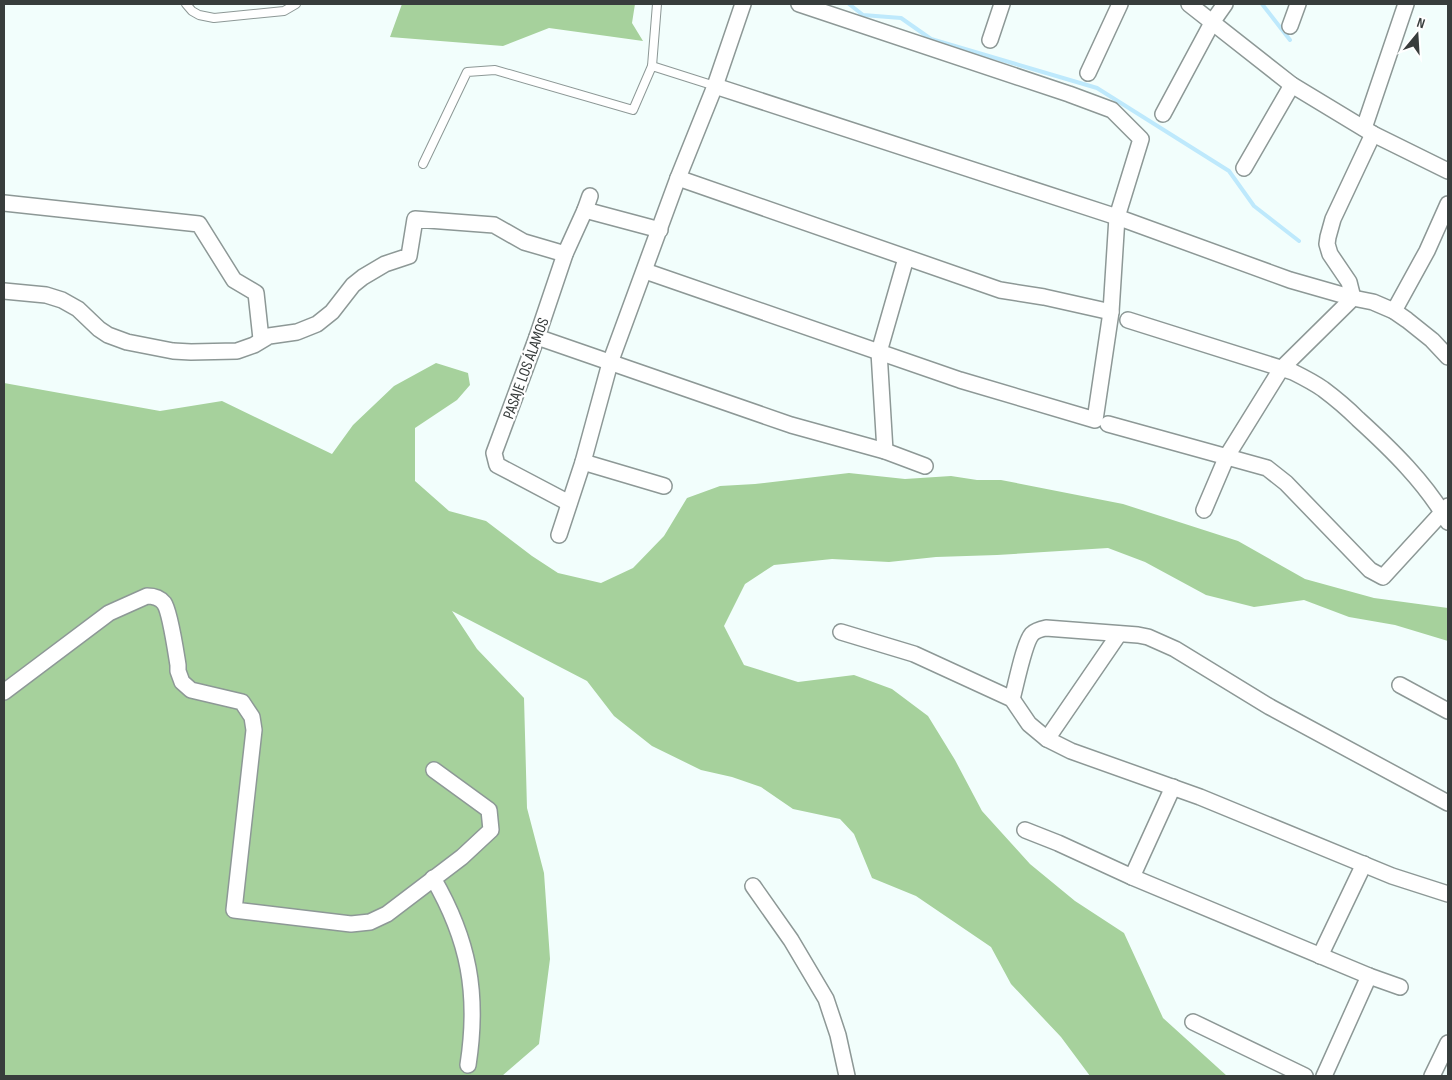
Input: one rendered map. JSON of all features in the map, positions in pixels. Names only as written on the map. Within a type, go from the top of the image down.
[{"type":"street","points":[[559,535],[583,462],[610,362],[678,178],[715,86],[743,4]]},
{"type":"street","points":[[645,271],[960,380],[1095,420],[1111,312],[1117,217],[1140,139],[1112,110],[799,4]]},
{"type":"street","points":[[990,40],[1002,4]]},
{"type":"street","points":[[1088,73],[1120,4]]},
{"type":"street","points":[[1189,4],[1292,85],[1369,131],[1447,167]]},
{"type":"street","points":[[1162,114],[1213,21],[1225,4]]},
{"type":"street","points":[[1290,26],[1298,4]]},
{"type":"street","points":[[1353,298],[1349,282],[1330,254],[1327,244],[1328,237],[1333,219],[1369,131],[1406,4]]},
{"type":"street","points":[[1244,168],[1292,85]]},
{"type":"street","points":[[715,86],[1117,217],[1290,280],[1373,302],[1394,311],[1419,329],[1448,357]]},
{"type":"street","points":[[678,178],[1000,290],[1044,297],[1111,312]]},
{"type":"street","points":[[4,203],[199,224],[234,280],[256,293],[261,339]]},
{"type":"street","name":"PASAJE LOS ÁLAMOS","points":[[569,503],[497,465],[494,453],[538,337],[565,254],[588,203],[660,230]]},
{"type":"street","points":[[1394,311],[1427,251],[1448,204]]},
{"type":"street","points":[[4,291],[46,295],[62,300],[78,309],[99,330],[127,342],[155,348],[191,352],[237,351],[254,345],[261,339],[276,334],[303,330],[317,324],[332,312],[353,285],[363,277],[384,264],[409,256],[415,220],[494,225],[524,242],[565,254]]},
{"type":"street","points":[[884,451],[879,352],[906,258]]},
{"type":"street","points":[[1204,510],[1227,456],[1281,369],[1353,298]]},
{"type":"street","points":[[1108,424],[1258,465],[1275,473],[1370,570],[1383,577],[1446,513],[1395,454],[1375,434],[1344,406],[1311,381],[1293,372],[1128,320]]},
{"type":"street","points":[[538,337],[791,425],[884,451],[925,466]]},
{"type":"street","points":[[583,462],[664,486]]},
{"type":"street","points":[[4,692],[109,614],[147,596],[156,597],[164,604],[167,609],[178,672],[182,682],[191,690],[242,702],[252,717],[254,730],[234,910],[351,924],[370,922],[387,914],[462,857],[490,830],[489,810],[434,770]]},
{"type":"street","points":[[1012,699],[1028,641],[1034,632],[1046,628],[1148,637],[1175,649],[1270,707],[1448,804]]},
{"type":"street","points":[[841,632],[914,654],[1012,699],[1029,724],[1047,739],[1071,751],[1200,797],[1392,876],[1448,894]]},
{"type":"street","points":[[1047,739],[1119,634]]},
{"type":"street","points":[[1400,685],[1448,711]]},
{"type":"street","points":[[1132,877],[1173,787]]},
{"type":"street","points":[[1025,830],[1320,956],[1400,987]]},
{"type":"street","points":[[1320,956],[1364,864]]},
{"type":"street","points":[[433,878],[445,898],[454,919],[468,963],[472,985],[473,1015],[468,1065]]},
{"type":"street","points":[[753,886],[791,940],[826,999],[838,1035],[847,1076]]},
{"type":"street","points":[[1324,1076],[1369,976]]},
{"type":"street","points":[[1193,1022],[1305,1076]]},
{"type":"street","points":[[1432,1076],[1448,1043]]},
{"type":"lane","points":[[186,4],[199,15],[214,18],[284,11],[296,4]]},
{"type":"lane","points":[[422,164],[467,72],[495,70],[633,110],[652,66],[657,4]]},
{"type":"lane","points":[[652,66],[715,86]]},
{"type":"green space","points":[[402,4],[635,4],[632,23],[643,41],[549,28],[503,46],[390,37]]},
{"type":"green space","points":[[436,363],[468,373],[470,385],[457,400],[415,428],[415,481],[449,511],[486,521],[558,573],[601,583],[633,568],[664,536],[687,498],[720,486],[755,484],[849,473],[905,479],[951,476],[977,480],[1001,480],[1123,504],[1238,541],[1305,579],[1374,598],[1448,608],[1448,641],[1395,625],[1349,617],[1304,600],[1254,607],[1206,595],[1145,562],[1108,548],[936,557],[889,562],[832,559],[774,565],[745,584],[724,626],[744,665],[798,682],[854,675],[892,689],[928,716],[955,760],[982,811],[1030,864],[1075,901],[1124,933],[1163,1018],[1227,1076],[1090,1076],[1061,1037],[1011,984],[991,947],[916,896],[872,878],[854,834],[840,819],[793,809],[761,787],[732,777],[701,770],[652,746],[614,716],[587,681],[452,611],[477,649],[524,698],[527,808],[544,873],[550,959],[539,1044],[502,1076],[4,1076],[4,383],[160,411],[222,401],[332,454],[353,425],[394,386]]},
{"type":"waterway","points":[[849,4],[863,15],[901,18],[931,39],[1097,88],[1229,171],[1254,206],[1299,241]]},
{"type":"waterway","points":[[1262,4],[1290,40]]}]
